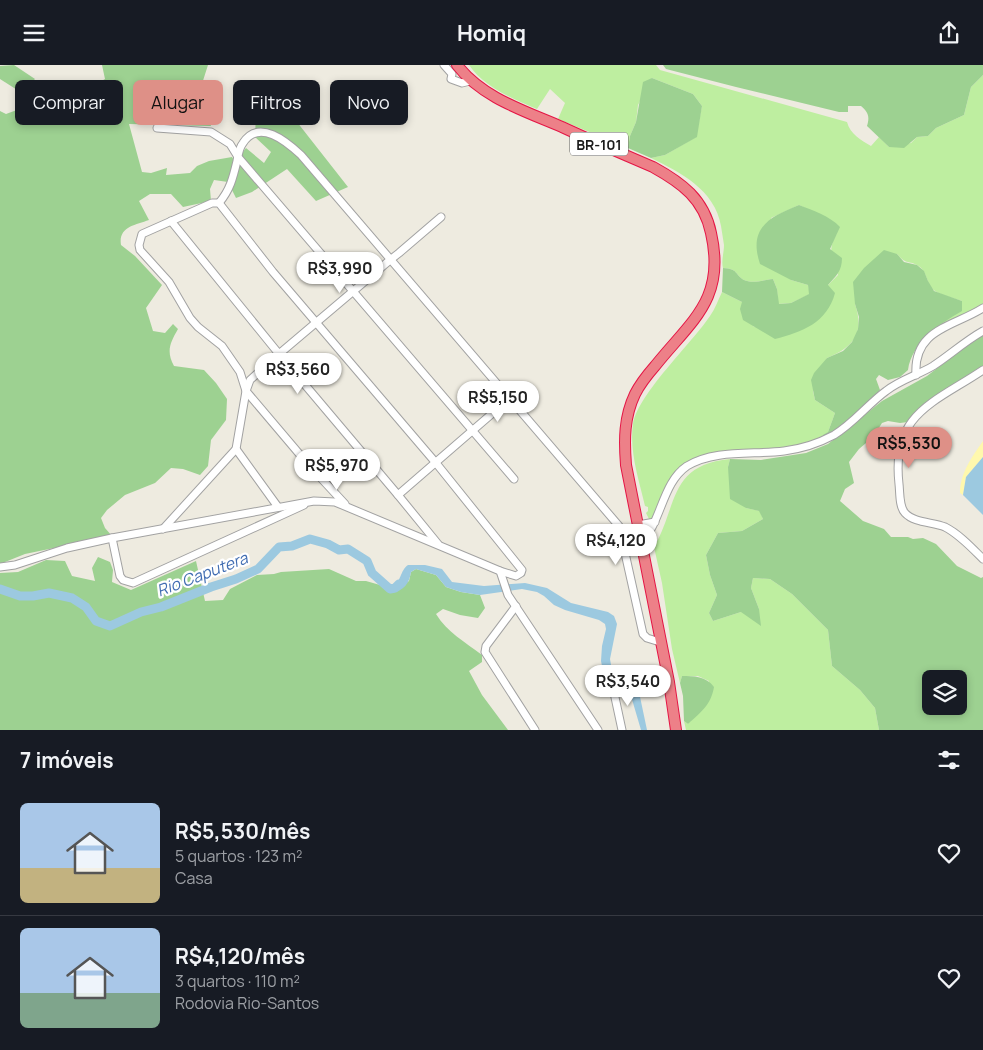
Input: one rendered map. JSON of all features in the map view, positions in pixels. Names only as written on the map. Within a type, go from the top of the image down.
[{"type":"highway","name":"BR-101","points":[[457,65],[470,81],[484,91],[513,106],[674,178],[689,190],[700,205],[710,225],[715,263],[710,294],[689,328],[659,361],[636,392],[625,425],[626,465],[676,730]]},
{"type":"street","points":[[444,65],[452,74],[452,79],[462,83],[470,81]]},
{"type":"street","points":[[157,128],[211,132],[230,144],[238,157],[514,479]]},
{"type":"street","points":[[219,203],[230,188],[243,142],[255,133],[269,133],[278,136],[302,155],[619,527],[643,633],[646,638],[660,642]]},
{"type":"street","points":[[219,203],[207,204],[142,234],[140,249],[169,282],[190,318],[198,327],[222,346],[232,359],[240,372],[246,391],[347,507]]},
{"type":"street","points":[[0,567],[15,565],[67,548],[112,538],[314,501],[335,502],[500,571],[516,576],[519,575],[522,570],[436,463],[273,272],[219,203]]},
{"type":"street","points":[[162,529],[236,449],[246,391],[250,380],[441,217]]},
{"type":"street","points":[[171,221],[279,354],[440,546]]},
{"type":"street","points":[[916,375],[915,365],[918,354],[931,335],[947,325],[983,308]]},
{"type":"street","points":[[641,543],[656,523],[672,483],[677,475],[686,467],[707,458],[800,448],[834,435],[853,421],[887,390],[935,365],[983,331]]},
{"type":"street","points":[[983,370],[935,400],[908,426],[903,436],[898,463],[902,505],[905,513],[914,519],[946,528],[956,534],[983,559]]},
{"type":"street","points":[[398,495],[509,399]]},
{"type":"street","points":[[236,449],[278,507]]},
{"type":"street","points":[[112,538],[120,576],[123,580],[133,583],[314,501]]},
{"type":"street","points":[[638,525],[656,523]]},
{"type":"street","points":[[500,571],[502,582],[508,595],[598,730]]},
{"type":"street","points":[[516,606],[486,646],[485,652],[535,730]]},
{"type":"street","points":[[613,689],[622,730]]},
{"type":"green space","points":[[14,65],[35,79],[15,80],[15,89],[0,79],[0,66]]},
{"type":"green space","points":[[102,65],[208,65],[203,80],[133,80],[133,124],[129,124],[142,172],[151,173],[167,168],[166,175],[190,173],[197,166],[209,161],[232,157],[235,162],[246,148],[264,163],[271,152],[255,137],[256,125],[299,125],[348,187],[316,201],[287,169],[252,192],[236,198],[228,182],[214,180],[210,189],[211,201],[183,207],[171,194],[150,194],[139,201],[149,220],[133,225],[125,230],[122,234],[121,245],[135,256],[162,285],[146,308],[153,331],[165,333],[173,324],[178,329],[170,347],[170,356],[174,366],[204,370],[227,399],[226,420],[211,440],[208,466],[200,475],[183,469],[171,468],[155,483],[125,495],[107,510],[101,518],[105,528],[112,536],[25,554],[0,564],[0,111],[6,114],[15,111],[15,125],[123,125],[123,80],[103,80],[105,79]]},
{"type":"green space","points":[[469,65],[656,65],[660,70],[847,122],[853,133],[871,146],[879,137],[889,147],[911,143],[917,137],[928,136],[936,128],[964,115],[971,87],[983,75],[983,306],[936,328],[948,319],[962,301],[935,291],[921,268],[905,261],[897,254],[855,304],[858,324],[854,338],[844,349],[827,358],[813,391],[815,400],[835,413],[828,432],[824,437],[794,448],[728,453],[677,470],[654,520],[649,519],[646,513],[648,507],[645,506],[632,445],[633,424],[645,398],[710,316],[722,292],[742,302],[754,327],[828,285],[838,275],[831,249],[837,233],[824,217],[799,205],[771,218],[791,280],[808,285],[810,294],[791,303],[778,304],[777,289],[773,279],[754,282],[747,281],[734,271],[723,268],[724,245],[721,226],[712,202],[704,192],[684,176],[651,158],[665,155],[696,137],[702,106],[693,94],[652,78],[638,105],[636,122],[630,136],[628,148],[558,119],[565,103],[550,89],[537,109],[491,86],[475,73]]},
{"type":"green space","points":[[663,65],[983,65],[983,75],[971,87],[964,115],[936,128],[928,136],[917,137],[904,148],[889,147],[867,126],[868,115],[861,106],[848,106],[848,112],[839,112],[666,69]]},
{"type":"green space","points":[[652,78],[693,94],[702,106],[697,137],[665,155],[651,158],[628,148],[630,136],[636,122],[643,82]]},
{"type":"green space","points":[[170,125],[211,125],[211,126]]},
{"type":"green space","points":[[799,205],[815,211],[840,227],[830,249],[842,258],[842,263],[838,273],[828,285],[835,293],[826,312],[820,319],[795,333],[775,339],[743,320],[740,309],[742,302],[722,292],[723,268],[734,271],[747,281],[754,282],[773,279],[777,289],[779,304],[791,303],[809,294],[808,285],[791,280],[760,264],[757,252],[759,233],[764,225],[770,219]]},
{"type":"green space","points":[[884,250],[897,254],[904,262],[917,265],[924,271],[934,291],[962,301],[962,311],[936,328],[921,342],[915,351],[908,370],[900,377],[888,380],[879,375],[876,379],[880,390],[852,420],[824,437],[823,435],[828,432],[835,413],[815,400],[811,380],[814,373],[827,358],[843,351],[852,342],[858,329],[859,317],[855,304],[853,282],[864,268]]},
{"type":"green space","points":[[983,335],[983,368],[923,406],[908,422],[888,421],[882,423],[873,437],[859,449],[849,462],[854,483],[845,489],[840,501],[863,521],[884,529],[891,537],[923,538],[936,544],[957,566],[981,578],[983,577],[983,730],[879,730],[875,708],[860,690],[832,666],[828,630],[792,594],[770,579],[753,578],[751,588],[759,609],[761,626],[741,612],[713,621],[709,613],[717,595],[706,555],[718,533],[742,531],[763,519],[759,511],[746,508],[730,499],[728,467],[730,459],[761,460],[806,453],[828,444],[882,401],[927,376]]},
{"type":"green space","points":[[730,459],[728,467],[746,508],[760,511],[763,519],[742,531],[718,533],[706,555],[717,595],[709,613],[713,621],[741,612],[759,609],[751,588],[753,578],[770,579],[792,594],[828,630],[832,666],[860,690],[875,708],[879,730],[686,730],[684,721],[688,724],[709,681],[698,676],[682,676],[680,683],[654,547],[662,532],[672,503],[685,479],[695,470],[710,463]]},
{"type":"green space","points":[[98,557],[110,562],[113,570],[112,582],[131,590],[196,561],[205,601],[223,600],[230,589],[257,575],[281,572],[329,569],[356,581],[366,581],[380,585],[392,593],[409,581],[411,572],[416,569],[436,575],[446,587],[480,595],[485,608],[478,618],[460,615],[443,609],[436,614],[451,631],[482,655],[482,662],[469,671],[482,695],[508,730],[0,730],[0,573],[18,572],[46,560],[65,561],[72,576],[95,581],[92,568]]},
{"type":"green space","points":[[682,676],[704,679],[714,687],[708,703],[688,724],[684,721],[683,696],[680,683]]},
{"type":"sand","points":[[983,441],[983,457],[966,477],[963,495],[960,493],[964,472]]},
{"type":"water","points":[[983,457],[983,515],[963,495],[966,477]]},
{"type":"water","points":[[408,565],[425,565],[442,569],[452,582],[484,586],[525,583],[547,588],[571,603],[608,612],[614,616],[617,624],[610,659],[613,676],[629,683],[639,692],[647,730],[641,730],[631,696],[627,690],[617,688],[605,681],[601,661],[606,629],[605,624],[599,620],[554,605],[537,592],[522,589],[480,595],[461,592],[446,587],[436,575],[416,569],[411,572],[405,586],[392,593],[390,589],[397,583],[403,570]]},
{"type":"waterway","name":"Rio Caputera","points":[[0,589],[20,596],[49,593],[72,598],[86,607],[96,621],[110,626],[141,612],[161,607],[236,579],[258,569],[279,547],[292,546],[310,539],[328,544],[339,550],[348,549],[367,561],[372,573],[390,589],[395,588],[399,584]]}]
